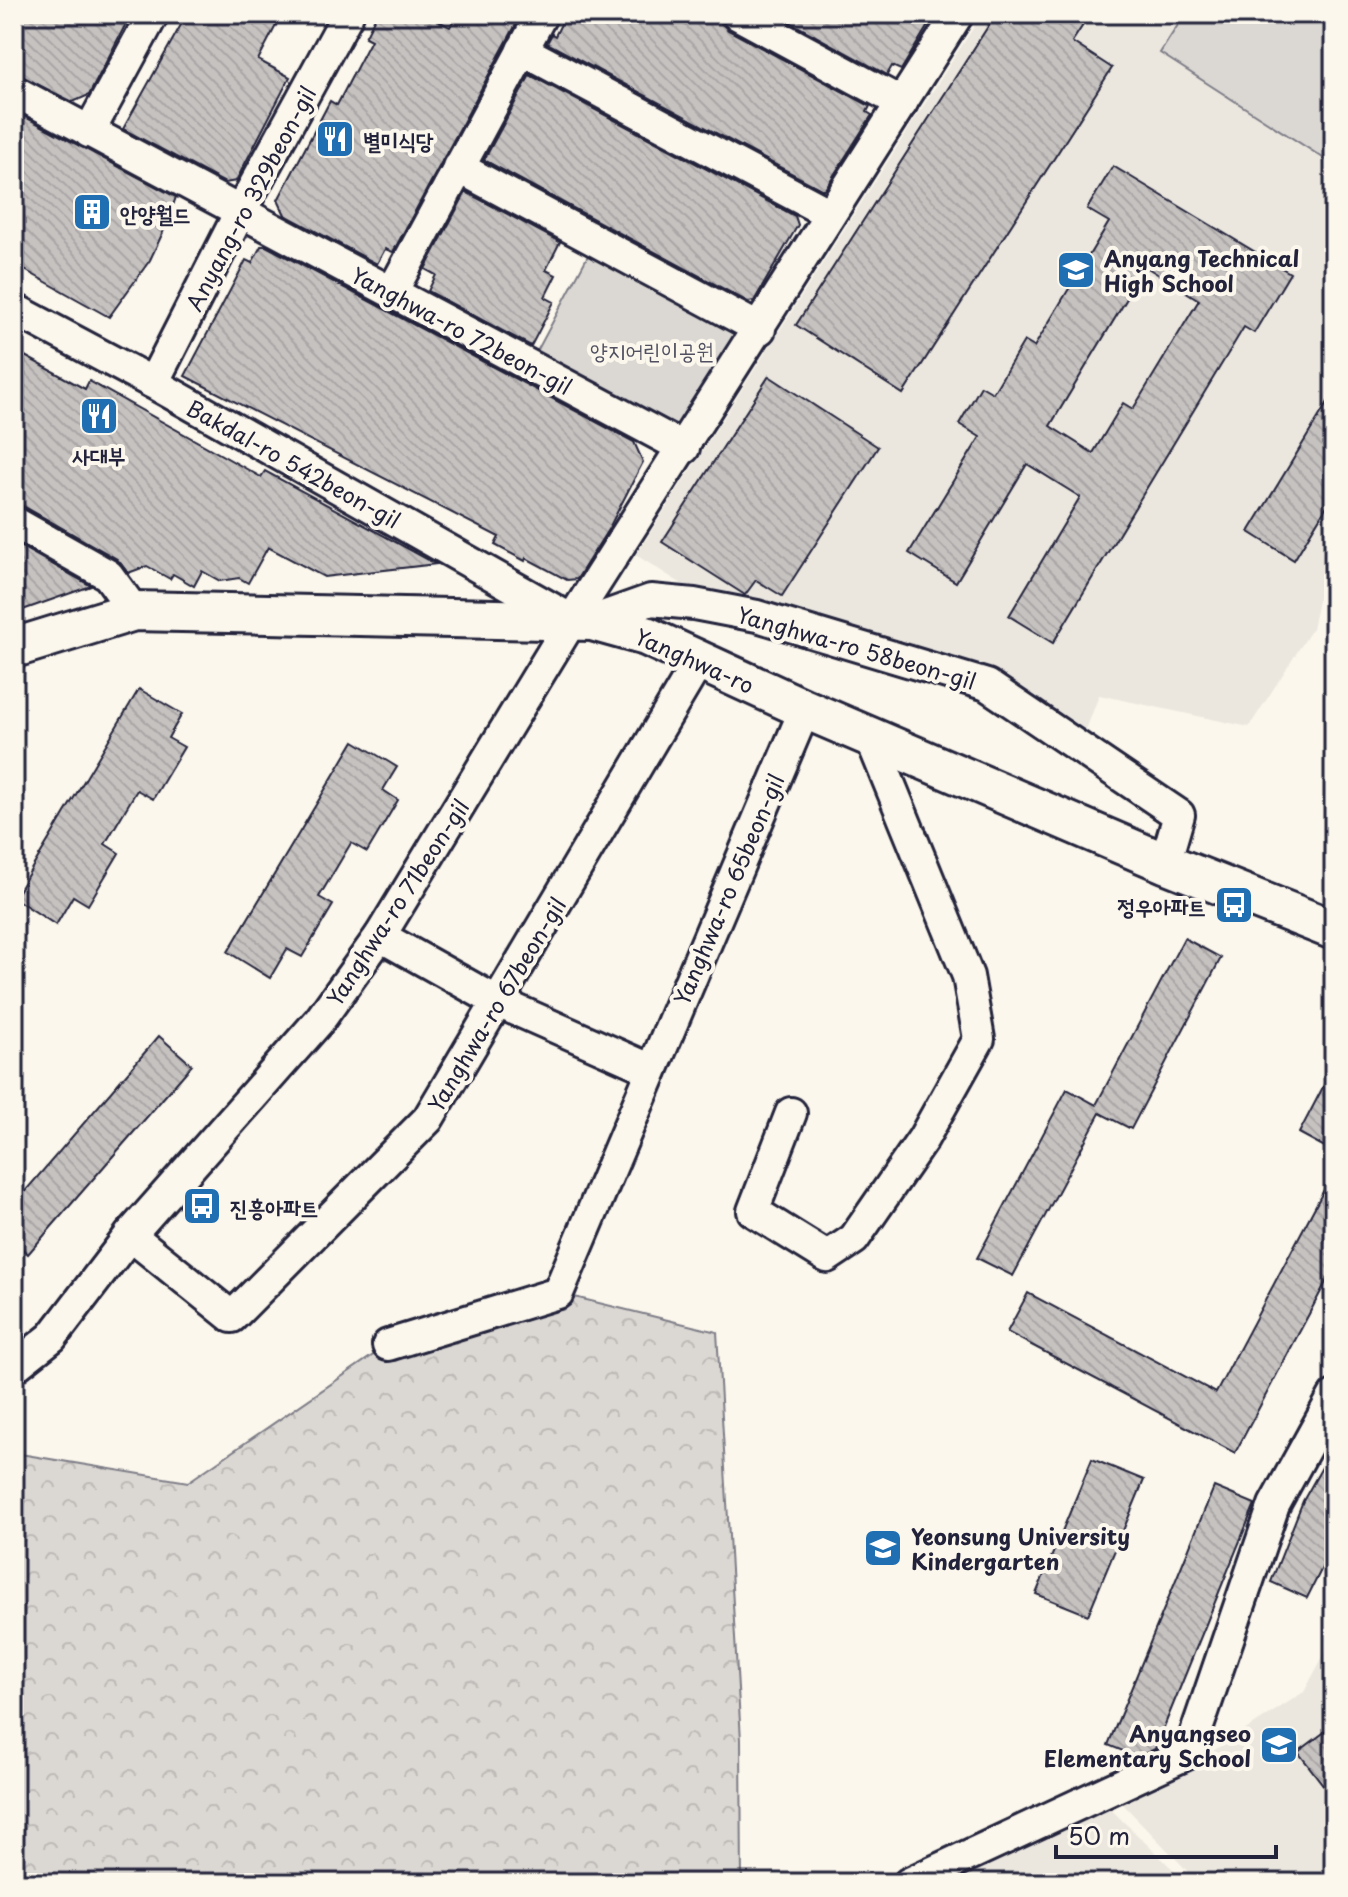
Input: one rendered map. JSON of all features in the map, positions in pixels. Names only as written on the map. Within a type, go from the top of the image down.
[{"type":"street","points":[[89,132],[153,14]]},
{"type":"street","name":"Anyang-ro 329beon-gil","points":[[153,383],[240,212],[348,14]]},
{"type":"street","points":[[392,292],[542,14]]},
{"type":"street","points":[[737,14],[902,103]]},
{"type":"street","points":[[582,620],[684,448],[958,14]]},
{"type":"street","points":[[522,50],[830,214]]},
{"type":"street","name":"Yanghwa-ro 72beon-gil","points":[[14,91],[684,448]]},
{"type":"street","points":[[458,167],[760,329]]},
{"type":"street","name":"Bakdal-ro 542beon-gil","points":[[14,309],[582,620]]},
{"type":"street","points":[[14,522],[108,575],[134,611]]},
{"type":"street","name":"Yanghwa-ro 58beon-gil","points":[[582,620],[651,600],[694,604],[757,616],[987,685],[1179,815],[1165,863]]},
{"type":"street","name":"Yanghwa-ro","points":[[14,648],[134,611],[582,620],[646,636],[805,709],[1165,863],[1334,930]]},
{"type":"street","name":"Yanghwa-ro 71beon-gil","points":[[14,1367],[52,1337],[130,1235],[319,1021],[380,936],[582,620]]},
{"type":"street","name":"Yanghwa-ro 67beon-gil","points":[[130,1235],[232,1317],[428,1119],[699,661]]},
{"type":"street","name":"Yanghwa-ro 65beon-gil","points":[[388,1345],[558,1293],[805,709]]},
{"type":"street","points":[[791,1113],[753,1211],[827,1257],[854,1239],[915,1151],[979,1039],[968,976],[870,736]]},
{"type":"street","points":[[380,936],[498,1002],[652,1070]]},
{"type":"street","points":[[909,1883],[1189,1753],[1274,1505],[1334,1396]]},
{"type":"shaded area","name":"Anyang Technical High School","points":[[982,14],[1334,14],[1334,526],[1312,629],[1249,727],[1099,695],[1083,738],[1001,675],[771,605],[696,593],[636,555]]},
{"type":"shaded area","name":"Anyangseo Elementary School","points":[[1334,1636],[1334,1883],[1199,1883],[1121,1802],[1196,1762],[1304,1692]]},
{"type":"shaded area","points":[[1098,1797],[1187,1883],[910,1883]]},
{"type":"green space","points":[[1185,14],[1334,14],[1334,165],[1160,53]]},
{"type":"green space","name":"양지어린이공원","points":[[593,246],[745,327],[677,433],[534,357]]},
{"type":"green space","points":[[558,1293],[717,1332],[741,1740],[742,1883],[14,1883],[14,1453],[188,1482],[388,1345]]},
{"type":"building","points":[[14,14],[131,14],[89,95],[73,102],[14,73]]},
{"type":"building","points":[[187,14],[282,14],[258,60],[290,77],[236,181],[225,183],[123,129]]},
{"type":"building","points":[[377,14],[425,14],[450,27],[457,14],[513,14],[520,17],[393,252],[385,249],[377,264],[285,215],[278,200],[330,101],[337,105],[371,40],[365,37]]},
{"type":"building","points":[[566,14],[719,14],[721,23],[728,30],[870,106],[867,112],[872,115],[825,189],[821,189],[547,43],[552,34],[555,36]]},
{"type":"building","points":[[775,14],[935,14],[901,70],[892,66],[887,75]]},
{"type":"building","points":[[996,14],[1066,14],[1083,25],[1072,42],[1112,68],[903,394],[796,325]]},
{"type":"building","points":[[530,75],[795,216],[798,225],[754,301],[748,302],[484,160]]},
{"type":"building","name":"안양월드","points":[[14,111],[176,197],[150,260],[109,317],[14,264]]},
{"type":"building","points":[[1113,166],[1290,273],[1254,333],[1244,327],[1053,643],[1009,616],[1080,497],[1027,464],[956,582],[909,553],[980,437],[959,424],[981,386],[993,393],[1024,341],[1034,347],[1109,222],[1087,209]],"holes":[[[1146,267],[1199,300],[1133,409],[1123,403],[1093,453],[1050,426]]]},
{"type":"building","points":[[466,192],[560,242],[546,270],[556,275],[545,297],[554,302],[531,346],[428,291],[436,275],[425,269]]},
{"type":"building","points":[[261,246],[634,442],[643,462],[609,528],[577,579],[567,580],[526,558],[525,561],[495,545],[499,537],[185,376],[246,260],[252,263]]},
{"type":"building","points":[[14,350],[85,389],[89,381],[261,477],[265,471],[436,564],[324,577],[268,547],[248,583],[239,578],[220,581],[202,571],[194,586],[173,574],[170,579],[147,566],[128,573],[117,559],[23,506],[14,504]]},
{"type":"building","points":[[769,376],[878,447],[782,596],[756,580],[745,595],[662,542]]},
{"type":"building","points":[[1334,392],[1334,494],[1294,560],[1249,532]]},
{"type":"building","points":[[14,543],[91,586],[14,613]]},
{"type":"building","points":[[139,689],[182,714],[168,738],[184,747],[153,799],[137,790],[105,844],[119,853],[88,905],[73,896],[56,925],[14,898]]},
{"type":"building","points":[[354,741],[397,767],[383,790],[398,800],[367,852],[351,843],[319,897],[333,905],[302,957],[287,949],[270,978],[228,952]]},
{"type":"building","points":[[1184,938],[1221,958],[1131,1129],[1100,1113],[1013,1276],[977,1258],[1067,1089],[1096,1105]]},
{"type":"building","points":[[159,1036],[192,1065],[28,1254],[14,1242],[14,1204]]},
{"type":"building","points":[[1334,1066],[1334,1152],[1299,1133]]},
{"type":"building","points":[[1334,1171],[1334,1267],[1235,1453],[1007,1332],[1028,1293],[1216,1393]]},
{"type":"building","points":[[1334,1446],[1334,1544],[1307,1598],[1271,1582],[1303,1501]]},
{"type":"building","points":[[1092,1459],[1144,1480],[1088,1615],[1036,1594]]},
{"type":"building","points":[[1214,1487],[1255,1504],[1155,1749],[1138,1757],[1108,1745]]},
{"type":"building","points":[[1334,1725],[1334,1799],[1298,1752]]},
{"type":"place","name":"별미식당","points":[[335,139]]},
{"type":"place","name":"안양월드","points":[[92,212]]},
{"type":"place","name":"Anyang Technical High School","points":[[1076,270]]},
{"type":"place","name":"사대부","points":[[99,416]]},
{"type":"place","name":"정우아파트","points":[[1234,905]]},
{"type":"place","name":"진흥아파트","points":[[202,1206]]},
{"type":"place","name":"Yeonsung University Kindergarten","points":[[883,1548]]},
{"type":"place","name":"Anyangseo Elementary School","points":[[1279,1745]]}]
